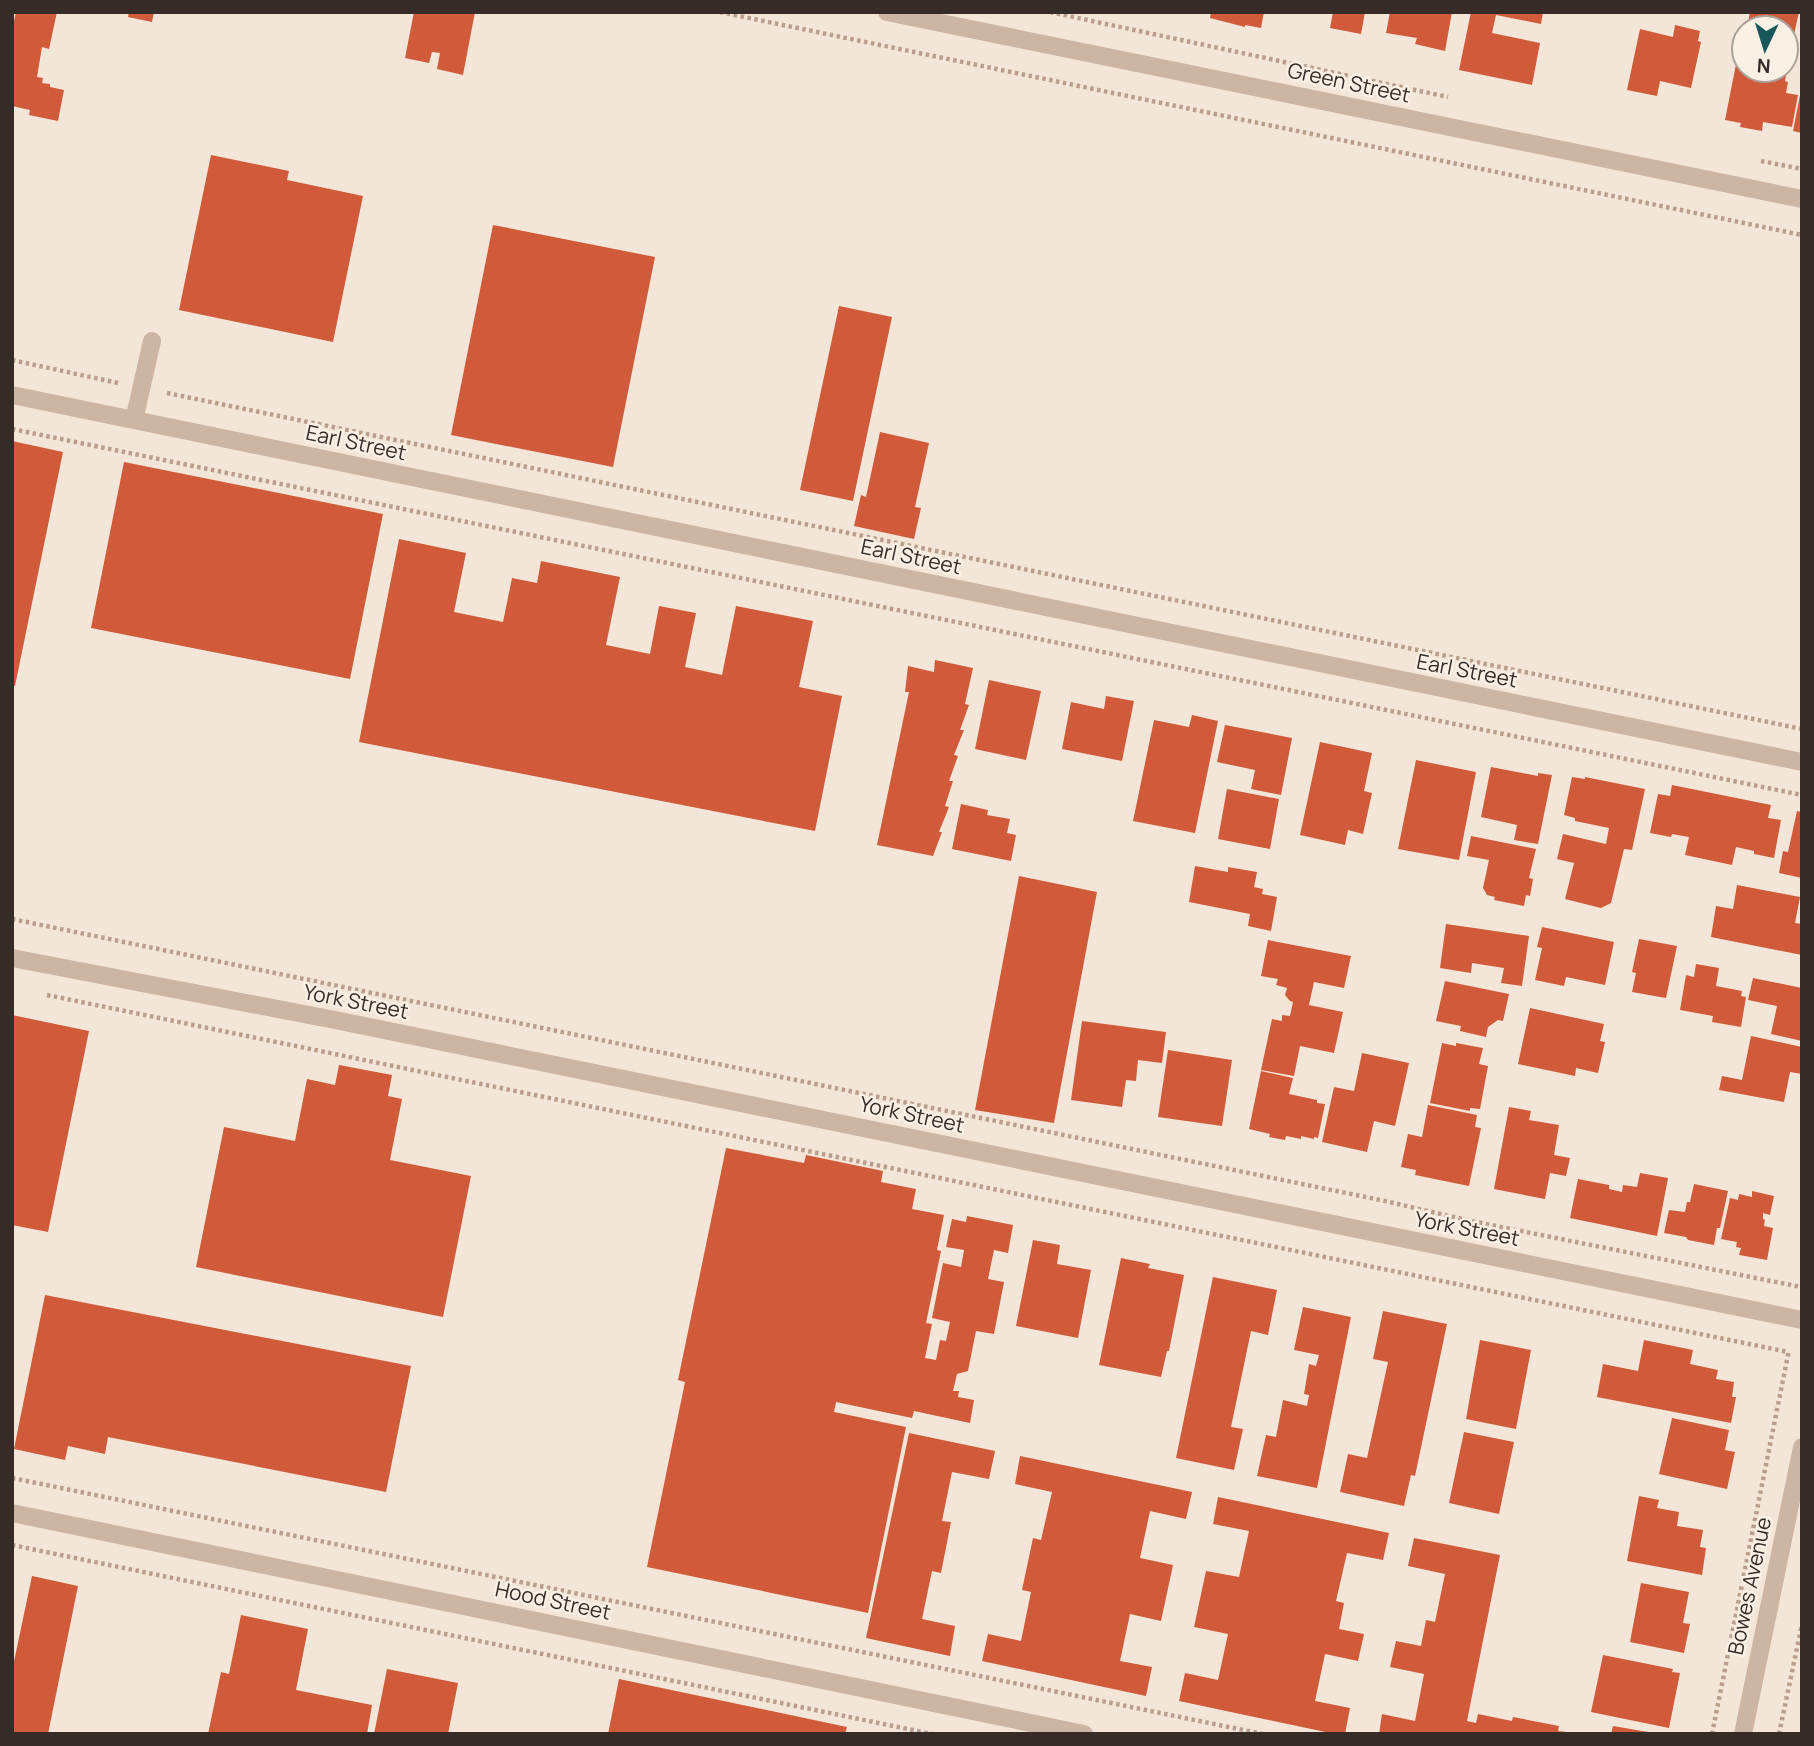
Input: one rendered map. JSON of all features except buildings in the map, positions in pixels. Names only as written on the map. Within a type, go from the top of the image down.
[{"type":"street","name":"Green Street","points":[[887,12],[1802,199]]},
{"type":"street","points":[[134,420],[152,341]]},
{"type":"street","name":"Earl Street","points":[[12,395],[1802,762]]},
{"type":"street","name":"York Street","points":[[12,958],[335,1020],[1798,1320]]},
{"type":"street","name":"Bowes Avenue","points":[[1743,1734],[1802,1447]]},
{"type":"street","name":"Hood Street","points":[[12,1513],[1084,1734]]},
{"type":"path","points":[[720,12],[1802,235]]},
{"type":"path","points":[[1050,12],[1450,97]]},
{"type":"path","points":[[1760,161],[1802,169]]},
{"type":"path","points":[[12,360],[1802,729]]},
{"type":"path","points":[[12,429],[1802,795]]},
{"type":"path","points":[[12,919],[1802,1287],[1798,1320],[1788,1352],[1712,1734]]},
{"type":"path","points":[[40,993],[1788,1352]]},
{"type":"path","points":[[12,1478],[1263,1734]]},
{"type":"path","points":[[12,1545],[932,1734]]},
{"type":"path","points":[[1779,1734],[1802,1624]]}]
